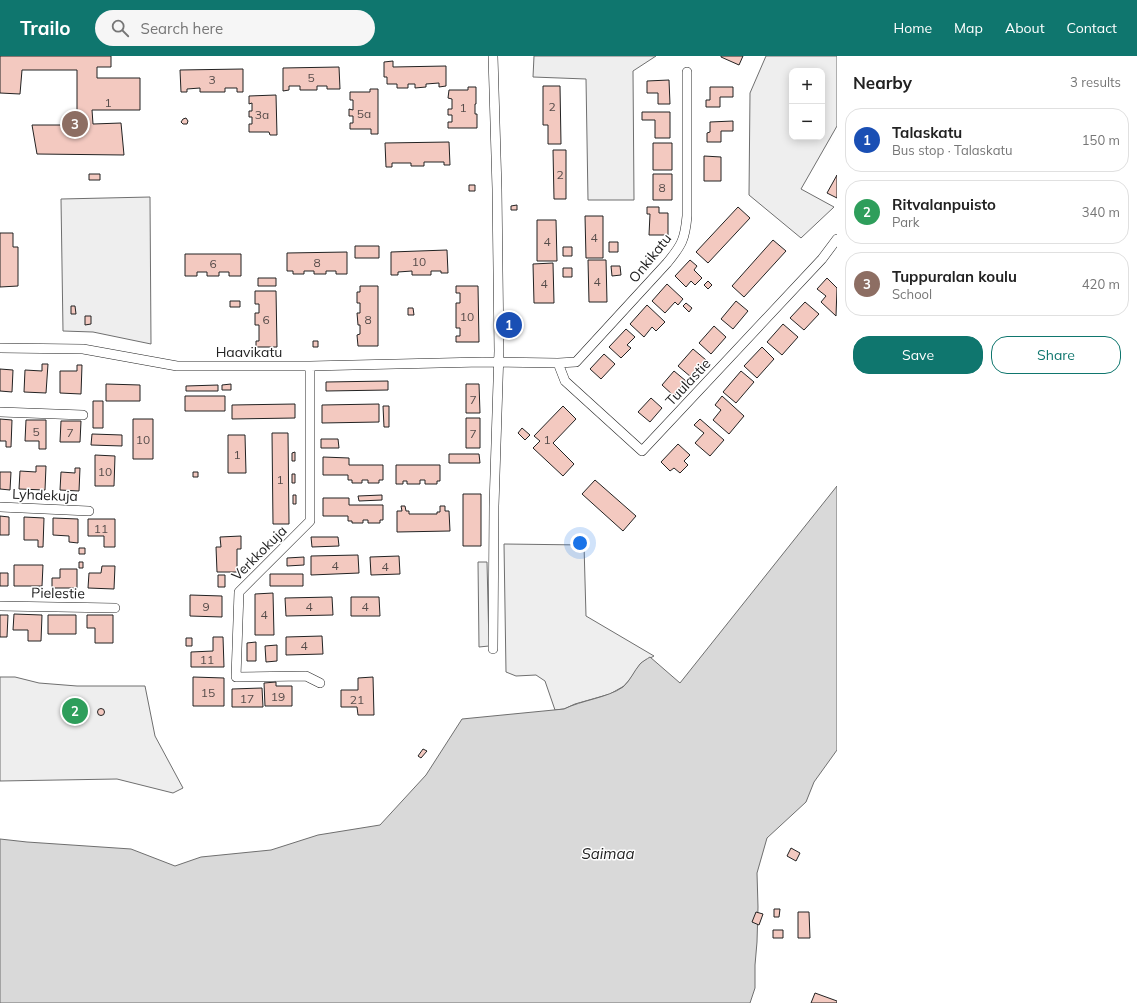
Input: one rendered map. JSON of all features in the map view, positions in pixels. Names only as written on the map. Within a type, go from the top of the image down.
[{"type":"street","points":[[493,56],[497,189],[499,362],[494,506],[493,649]]},
{"type":"street","name":"Onkikatu","points":[[499,362],[576,362],[679,249],[686,234],[687,216],[687,72]]},
{"type":"street","name":"Tuulastie","points":[[558,363],[565,381],[642,451],[822,260],[837,239]]},
{"type":"street","name":"Haavikatu","points":[[0,348],[83,349],[177,366],[310,366],[499,362]]},
{"type":"street","name":"Verkkokuja","points":[[310,366],[310,521],[239,592],[236,677],[306,676],[320,684]]},
{"type":"street","points":[[0,412],[83,415]]},
{"type":"street","name":"Lyhdekuja","points":[[0,507],[88,511]]},
{"type":"street","name":"Pielestie","points":[[0,606],[115,608]]},
{"type":"shaded area","points":[[534,56],[656,56],[633,71],[634,200],[588,200],[586,79],[533,77]]},
{"type":"shaded area","points":[[766,56],[837,56],[837,126],[801,189],[834,207],[801,238],[749,195],[750,93]]},
{"type":"shaded area","points":[[150,197],[151,344],[93,332],[63,331],[61,199]]},
{"type":"shaded area","points":[[504,544],[584,545],[586,616],[654,656],[641,663],[624,686],[610,694],[575,704],[564,709],[555,710],[545,681],[536,675],[516,676],[506,672]]},
{"type":"shaded area","points":[[478,562],[487,562],[489,646],[479,647]]},
{"type":"shaded area","points":[[0,677],[15,677],[39,683],[77,686],[145,686],[155,736],[183,788],[173,793],[117,779],[0,781]]},
{"type":"water","name":"Saimaa","points":[[837,486],[837,750],[814,782],[806,802],[767,838],[757,873],[758,907],[755,988],[750,1003],[0,1003],[0,839],[131,849],[175,866],[201,857],[271,850],[318,835],[380,825],[426,775],[462,719],[564,709],[610,694],[623,687],[640,664],[650,657],[680,683]]},
{"type":"building","points":[[0,56],[111,56],[111,67],[97,67],[97,78],[140,78],[140,110],[92,110],[93,124],[121,123],[124,155],[37,154],[32,125],[77,125],[77,70],[22,70],[20,94],[0,93]]},
{"type":"building","points":[[721,56],[743,56],[739,65]]},
{"type":"building","points":[[393,61],[393,67],[446,66],[446,86],[439,87],[439,83],[426,84],[426,87],[415,88],[415,84],[408,84],[408,88],[397,88],[397,84],[387,84],[387,77],[384,77],[384,62]]},
{"type":"building","points":[[339,67],[340,89],[327,89],[327,86],[317,86],[317,90],[300,90],[300,86],[289,86],[289,90],[283,91],[283,68]]},
{"type":"building","points":[[243,69],[243,92],[237,92],[237,88],[225,88],[225,92],[200,92],[200,88],[187,89],[187,92],[181,92],[180,70]]},
{"type":"building","points":[[669,80],[670,104],[658,104],[658,93],[647,93],[647,81]]},
{"type":"building","points":[[543,86],[560,86],[561,144],[548,144],[548,125],[543,125]]},
{"type":"building","points":[[468,87],[476,87],[475,114],[477,114],[477,128],[448,128],[448,122],[452,122],[452,115],[448,115],[448,109],[452,109],[452,99],[448,98],[449,90],[468,90]]},
{"type":"building","points":[[710,87],[733,87],[733,97],[720,97],[720,107],[706,107],[706,100],[710,100]]},
{"type":"building","points":[[370,89],[378,89],[378,134],[371,134],[371,129],[350,129],[350,123],[353,123],[353,116],[349,116],[349,109],[353,110],[353,100],[350,100],[350,92],[370,92]]},
{"type":"building","points":[[276,95],[277,135],[270,135],[269,132],[249,132],[249,124],[252,124],[252,117],[249,117],[249,111],[252,111],[252,103],[249,104],[249,96]]},
{"type":"building","points":[[642,112],[670,112],[670,138],[655,138],[655,120],[642,120]]},
{"type":"building","points":[[186,118],[188,121],[187,124],[183,124],[181,122]]},
{"type":"building","points":[[733,121],[733,131],[721,131],[721,142],[707,142],[707,133],[710,132],[710,122]]},
{"type":"building","points":[[449,142],[450,165],[444,165],[444,162],[424,162],[424,166],[411,166],[411,163],[392,163],[392,167],[386,167],[385,143]]},
{"type":"building","points":[[653,143],[672,143],[672,170],[653,170]]},
{"type":"building","points":[[553,150],[566,150],[566,199],[554,199]]},
{"type":"building","points":[[704,156],[721,157],[721,181],[704,181]]},
{"type":"building","points":[[89,174],[100,174],[100,180],[89,180]]},
{"type":"building","points":[[653,174],[672,174],[672,200],[653,200]]},
{"type":"building","points":[[837,175],[837,198],[827,193]]},
{"type":"building","points":[[469,185],[475,185],[475,191],[469,191]]},
{"type":"building","points":[[517,205],[517,210],[511,210],[511,206]]},
{"type":"building","points":[[647,207],[659,207],[659,213],[668,213],[668,235],[649,235],[650,214],[647,214]]},
{"type":"building","points":[[738,207],[750,218],[708,263],[696,252]]},
{"type":"building","points":[[585,216],[603,216],[603,258],[586,258]]},
{"type":"building","points":[[537,220],[556,220],[557,261],[537,261]]},
{"type":"building","points":[[0,233],[13,233],[13,247],[18,247],[18,286],[0,287]]},
{"type":"building","points":[[773,240],[786,251],[744,297],[732,286]]},
{"type":"building","points":[[609,242],[618,242],[618,252],[609,252]]},
{"type":"building","points":[[355,246],[379,246],[379,258],[355,258]]},
{"type":"building","points":[[563,247],[572,247],[572,256],[563,256]]},
{"type":"building","points":[[447,250],[448,273],[431,271],[431,275],[412,275],[412,271],[398,272],[398,275],[391,275],[391,252]]},
{"type":"building","points":[[347,252],[347,274],[336,274],[336,271],[326,271],[326,274],[314,274],[314,271],[304,271],[304,274],[293,274],[293,271],[287,271],[287,253]]},
{"type":"building","points":[[185,254],[241,254],[241,276],[229,276],[229,272],[219,272],[219,276],[207,276],[207,272],[197,272],[197,276],[185,276]]},
{"type":"building","points":[[588,260],[606,260],[607,302],[589,302]]},
{"type":"building","points":[[690,260],[697,266],[694,270],[702,278],[695,285],[691,281],[686,287],[675,276]]},
{"type":"building","points":[[553,263],[554,303],[534,303],[533,264]]},
{"type":"building","points":[[611,266],[620,266],[621,275],[612,276]]},
{"type":"building","points":[[563,268],[572,268],[572,277],[563,277]]},
{"type":"building","points":[[258,278],[276,278],[276,286],[258,286]]},
{"type":"building","points":[[827,278],[837,288],[836,316],[821,302],[826,296],[817,289]]},
{"type":"building","points":[[708,281],[712,285],[708,289],[704,285]]},
{"type":"building","points":[[667,284],[683,299],[678,305],[675,302],[665,313],[652,301]]},
{"type":"building","points":[[360,286],[378,286],[378,346],[358,346],[357,335],[360,334],[360,325],[358,325],[357,313],[360,313],[360,303],[357,303],[357,292],[360,292]]},
{"type":"building","points":[[456,286],[478,286],[479,342],[456,342],[456,336],[460,336],[460,328],[456,328],[456,303],[460,303],[460,293],[456,293]]},
{"type":"building","points":[[255,291],[276,291],[277,347],[256,347],[256,341],[259,341],[259,325],[255,325],[255,313],[259,313],[259,304],[255,304]]},
{"type":"building","points":[[230,301],[240,301],[240,307],[230,307]]},
{"type":"building","points":[[736,301],[748,311],[733,329],[721,319]]},
{"type":"building","points":[[805,302],[819,314],[804,330],[790,318]]},
{"type":"building","points":[[686,303],[692,308],[689,312],[683,306]]},
{"type":"building","points":[[647,305],[665,322],[656,331],[652,327],[644,337],[630,324]]},
{"type":"building","points":[[71,306],[75,306],[76,314],[71,314]]},
{"type":"building","points":[[408,308],[413,308],[414,315],[408,315]]},
{"type":"building","points":[[85,316],[91,316],[91,324],[85,325]]},
{"type":"building","points":[[783,324],[798,337],[782,355],[767,342]]},
{"type":"building","points":[[714,326],[726,337],[711,354],[699,343]]},
{"type":"building","points":[[626,329],[635,337],[627,345],[631,348],[621,358],[609,347]]},
{"type":"building","points":[[313,341],[318,341],[318,347],[313,347]]},
{"type":"building","points":[[762,347],[774,359],[757,378],[744,366]]},
{"type":"building","points":[[693,349],[706,360],[691,377],[678,366]]},
{"type":"building","points":[[604,354],[615,364],[601,379],[590,369]]},
{"type":"building","points":[[42,364],[48,364],[46,393],[24,392],[25,370],[42,371]]},
{"type":"building","points":[[77,365],[82,365],[81,394],[60,393],[60,371],[77,371]]},
{"type":"building","points":[[0,369],[13,370],[12,392],[0,391]]},
{"type":"building","points":[[674,371],[686,381],[674,396],[662,385]]},
{"type":"building","points":[[741,371],[754,382],[736,403],[723,392]]},
{"type":"building","points":[[388,381],[388,390],[326,391],[326,382]]},
{"type":"building","points":[[106,384],[140,385],[140,401],[106,401]]},
{"type":"building","points":[[231,384],[231,390],[222,390],[222,385]]},
{"type":"building","points":[[466,384],[479,384],[480,413],[466,413]]},
{"type":"building","points":[[218,385],[218,391],[186,391],[186,386]]},
{"type":"building","points":[[185,396],[225,396],[225,411],[185,411]]},
{"type":"building","points":[[722,396],[744,416],[729,434],[713,420],[721,410],[715,405]]},
{"type":"building","points":[[651,398],[662,408],[650,422],[638,412]]},
{"type":"building","points":[[93,401],[103,401],[103,428],[93,428]]},
{"type":"building","points":[[295,404],[295,418],[232,419],[232,405]]},
{"type":"building","points":[[379,404],[379,422],[322,423],[322,405]]},
{"type":"building","points":[[383,406],[389,406],[389,427],[384,427]]},
{"type":"building","points":[[563,406],[576,419],[553,443],[574,464],[563,476],[533,448],[540,441],[534,436]]},
{"type":"building","points":[[466,418],[480,418],[480,448],[466,448]]},
{"type":"building","points":[[0,419],[12,420],[11,447],[6,447],[6,441],[0,441]]},
{"type":"building","points":[[133,419],[153,419],[153,459],[133,459]]},
{"type":"building","points":[[700,419],[724,440],[710,456],[695,443],[704,433],[694,425]]},
{"type":"building","points":[[26,420],[46,420],[46,449],[39,449],[39,441],[25,441]]},
{"type":"building","points":[[61,421],[81,421],[80,442],[60,442]]},
{"type":"building","points":[[522,428],[530,435],[525,440],[518,433]]},
{"type":"building","points":[[272,433],[288,433],[289,524],[273,524]]},
{"type":"building","points":[[92,434],[122,435],[122,446],[91,445]]},
{"type":"building","points":[[228,435],[245,435],[246,473],[228,473]]},
{"type":"building","points":[[321,439],[338,439],[339,448],[321,448]]},
{"type":"building","points":[[678,444],[690,455],[684,461],[688,465],[680,473],[674,468],[670,471],[661,462]]},
{"type":"building","points":[[295,452],[295,461],[292,461],[292,453]]},
{"type":"building","points":[[449,454],[479,454],[480,463],[449,463]]},
{"type":"building","points":[[95,455],[115,456],[114,486],[95,486]]},
{"type":"building","points":[[323,457],[349,458],[349,465],[383,465],[383,480],[379,480],[379,483],[368,483],[368,480],[362,480],[362,483],[352,483],[352,480],[348,480],[348,475],[323,475]]},
{"type":"building","points":[[396,465],[440,465],[440,481],[437,481],[437,484],[425,484],[425,480],[420,480],[420,484],[407,484],[407,481],[403,481],[403,484],[396,484]]},
{"type":"building","points":[[36,466],[46,466],[45,490],[19,489],[20,471],[36,472]]},
{"type":"building","points":[[75,468],[80,468],[79,491],[60,490],[61,472],[75,473]]},
{"type":"building","points":[[0,472],[11,472],[10,490],[0,489]]},
{"type":"building","points":[[193,472],[198,472],[198,477],[193,477]]},
{"type":"building","points":[[292,474],[295,474],[295,483],[292,483]]},
{"type":"building","points":[[595,480],[636,516],[623,531],[582,494]]},
{"type":"building","points":[[463,494],[481,494],[481,546],[463,546]]},
{"type":"building","points":[[293,495],[296,495],[296,504],[293,504]]},
{"type":"building","points":[[382,495],[382,500],[359,501],[358,496]]},
{"type":"building","points":[[323,498],[349,498],[349,505],[383,505],[383,520],[380,520],[380,523],[368,523],[368,520],[363,520],[363,523],[352,523],[352,521],[348,521],[348,516],[323,516]]},
{"type":"building","points":[[401,506],[405,506],[406,511],[409,511],[409,514],[437,514],[437,512],[440,512],[440,506],[445,506],[445,511],[449,511],[450,531],[397,532],[397,511],[402,511]]},
{"type":"building","points":[[0,516],[9,517],[9,535],[0,535]]},
{"type":"building","points":[[24,517],[44,518],[43,547],[38,547],[38,540],[24,540]]},
{"type":"building","points":[[53,518],[78,519],[78,543],[69,542],[69,536],[53,535]]},
{"type":"building","points":[[88,519],[115,519],[115,547],[104,547],[104,536],[88,536]]},
{"type":"building","points":[[241,536],[241,549],[237,549],[237,572],[217,572],[216,547],[221,547],[220,537]]},
{"type":"building","points":[[311,537],[338,537],[339,546],[312,547]]},
{"type":"building","points":[[79,548],[85,548],[85,554],[79,554]]},
{"type":"building","points":[[358,555],[359,573],[311,575],[311,556]]},
{"type":"building","points":[[399,556],[400,574],[371,575],[370,557]]},
{"type":"building","points":[[304,557],[304,565],[287,566],[287,558]]},
{"type":"building","points":[[79,562],[83,562],[83,568],[79,568]]},
{"type":"building","points":[[14,565],[43,565],[42,586],[14,586]]},
{"type":"building","points":[[102,566],[115,566],[114,589],[88,588],[89,573],[101,573]]},
{"type":"building","points":[[60,569],[77,569],[77,588],[52,588],[52,578],[60,578]]},
{"type":"building","points":[[0,573],[8,573],[8,586],[0,586]]},
{"type":"building","points":[[270,574],[303,574],[303,586],[270,586]]},
{"type":"building","points":[[218,575],[225,575],[225,587],[218,587]]},
{"type":"building","points":[[273,593],[274,635],[255,635],[255,594]]},
{"type":"building","points":[[190,595],[222,596],[222,617],[190,616]]},
{"type":"building","points":[[332,597],[333,615],[286,616],[285,598]]},
{"type":"building","points":[[351,597],[379,597],[380,616],[351,616]]},
{"type":"building","points":[[14,614],[42,615],[41,641],[28,641],[28,630],[13,630]]},
{"type":"building","points":[[0,615],[8,615],[7,637],[0,637]]},
{"type":"building","points":[[48,615],[76,615],[76,634],[48,634]]},
{"type":"building","points":[[87,615],[113,615],[113,643],[95,643],[95,628],[87,628]]},
{"type":"building","points":[[322,636],[323,654],[286,655],[286,637]]},
{"type":"building","points":[[213,637],[223,637],[224,667],[191,667],[191,652],[213,651]]},
{"type":"building","points":[[186,638],[192,638],[192,646],[186,646]]},
{"type":"building","points":[[256,642],[256,661],[247,661],[247,643]]},
{"type":"building","points":[[277,645],[277,661],[266,662],[265,646]]},
{"type":"building","points":[[193,677],[224,678],[224,706],[193,706]]},
{"type":"building","points":[[373,677],[374,715],[358,715],[357,707],[341,707],[341,690],[358,690],[358,678]]},
{"type":"building","points":[[276,682],[276,686],[292,686],[292,706],[265,706],[264,683]]},
{"type":"building","points":[[262,688],[263,707],[232,707],[232,689]]},
{"type":"building","points":[[101,709],[104,712],[101,715],[98,712]]},
{"type":"building","points":[[423,749],[427,751],[421,758],[418,756]]},
{"type":"building","points":[[791,848],[800,853],[796,861],[787,856]]},
{"type":"building","points":[[774,909],[780,909],[779,917],[774,917]]},
{"type":"building","points":[[756,912],[763,914],[759,925],[752,922]]},
{"type":"building","points":[[798,912],[809,912],[810,938],[798,938]]},
{"type":"building","points":[[773,930],[783,930],[783,938],[773,938]]},
{"type":"building","points":[[815,993],[837,1001],[837,1003],[811,1003]]},
{"type":"place","name":"Tuppuralan koulu","points":[[75,124]]},
{"type":"place","name":"Talaskatu","points":[[509,325]]},
{"type":"place","name":"Ritvalanpuisto","points":[[75,711]]}]
